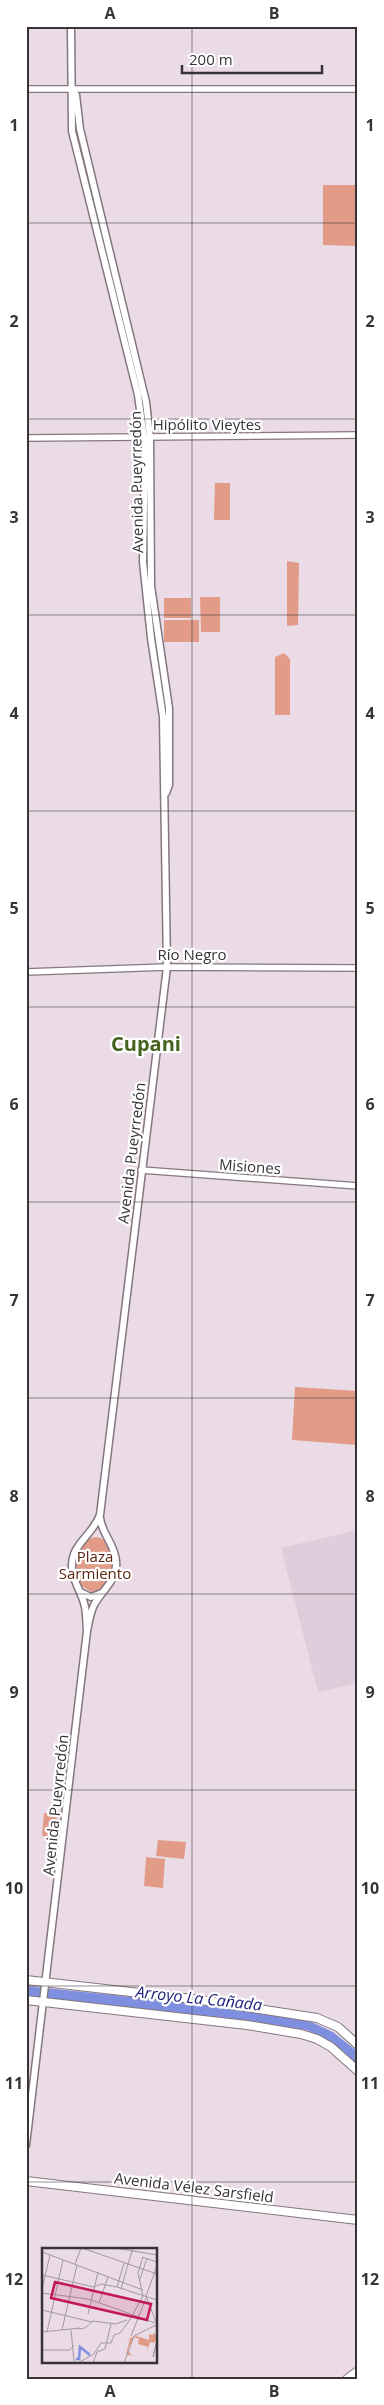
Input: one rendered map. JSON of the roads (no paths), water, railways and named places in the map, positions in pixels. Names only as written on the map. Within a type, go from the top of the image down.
[{"type":"main road","name":"Avenida Pueyrredón","points":[[71,26],[72,130],[147,437]]},
{"type":"main road","name":"Avenida Pueyrredón","points":[[43,2000],[58,1892],[87,1631],[92,1610],[102,1592],[113,1579],[116,1568],[114,1551],[101,1525],[100,1515],[167,967],[166,793],[169,785],[169,716],[151,586],[145,392],[80,129],[76,95],[71,88]]},
{"type":"main road","name":"Avenida Pueyrredón","points":[[87,1631],[86,1609],[74,1579],[72,1562],[80,1544],[96,1525],[100,1515]]},
{"type":"main road","points":[[88,1536],[97,1534],[107,1539]]},
{"type":"main road","points":[[80,1592],[91,1597],[102,1592]]},
{"type":"main road","points":[[26,1980],[44,1985],[201,2000],[317,2018],[338,2027],[358,2045]]},
{"type":"main road","points":[[26,2000],[43,2000],[246,2025],[301,2034],[317,2039],[331,2047],[358,2071]]},
{"type":"main road","points":[[26,2144],[43,2000]]},
{"type":"main road","name":"Avenida Vélez Sarsfield","points":[[26,2181],[358,2220]]},
{"type":"main road","points":[[347,2379],[358,2371]]},
{"type":"street","points":[[26,89],[358,89]]},
{"type":"street","name":"Hipólito Vieytes","points":[[26,438],[358,435]]},
{"type":"street","name":"Río Negro","points":[[26,972],[167,967],[358,968]]},
{"type":"street","name":"Misiones","points":[[141,1170],[358,1186]]},
{"type":"water","points":[[26,1986],[239,2008],[305,2019],[333,2032],[358,2052],[358,2065],[333,2043],[307,2030],[26,1997]]},
{"type":"district","name":"Cupani","points":[[146,1043]]},
{"type":"park label","name":"Plaza Sarmiento","points":[[95,1564]]},
{"type":"water label","name":"Arroyo La Cañada","points":[[199,1998]]}]
